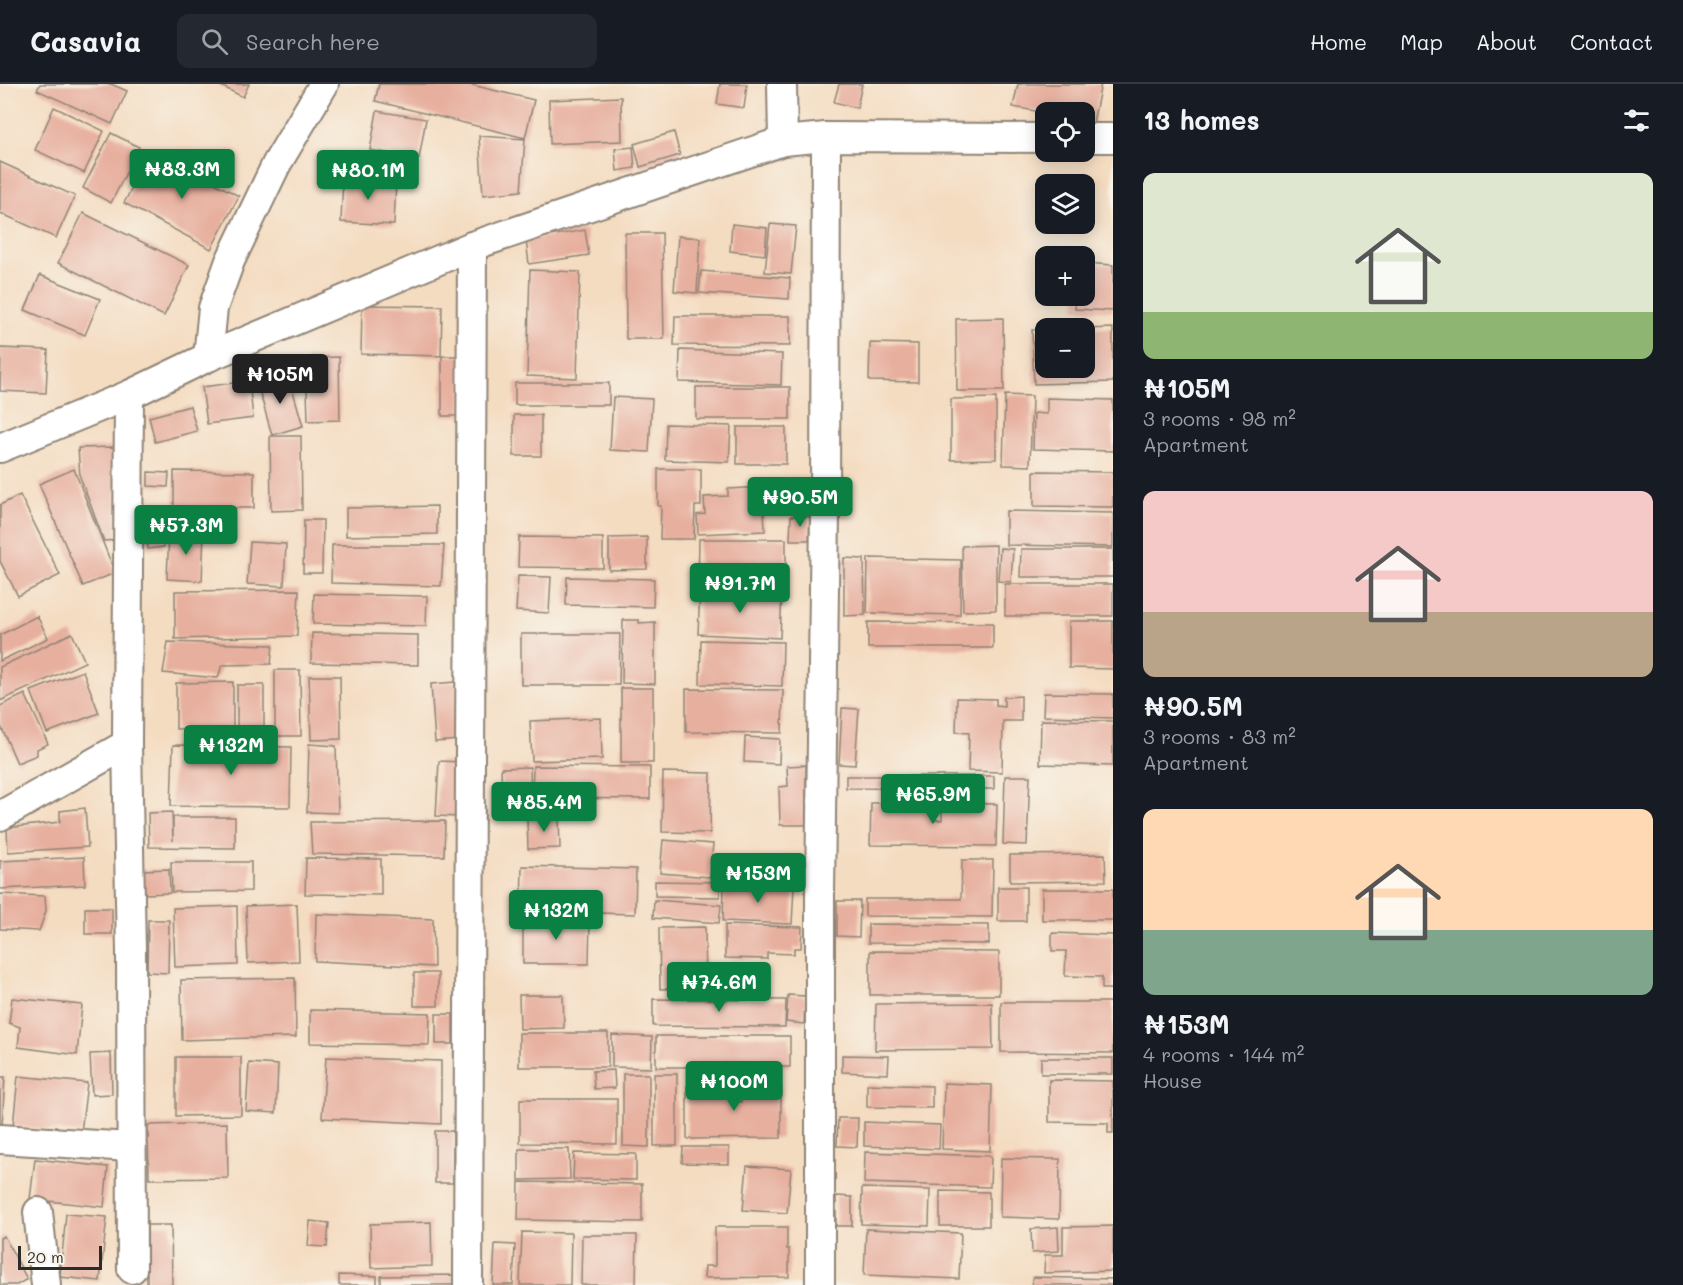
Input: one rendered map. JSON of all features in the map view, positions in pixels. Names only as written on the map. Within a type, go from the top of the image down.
[{"type":"street","points":[[208,357],[213,308],[230,261],[276,165],[324,84]]},
{"type":"street","points":[[782,84],[783,141]]},
{"type":"street","points":[[820,1285],[820,892],[825,512],[826,137]]},
{"type":"street","points":[[0,448],[129,395],[208,357],[472,246],[783,141],[826,137],[1035,138]]},
{"type":"street","points":[[1095,138],[1113,138]]},
{"type":"street","points":[[468,1285],[472,246]]},
{"type":"street","points":[[129,395],[127,744],[131,951],[132,1269]]},
{"type":"street","points":[[0,816],[127,744]]},
{"type":"street","points":[[0,1139],[131,1147]]},
{"type":"street","points":[[38,1212],[46,1285]]},
{"type":"building","points":[[40,84],[111,84],[127,91],[112,124],[37,90]]},
{"type":"building","points":[[217,84],[249,84],[243,97]]},
{"type":"building","points":[[379,84],[468,84],[534,100],[525,138],[375,101]]},
{"type":"building","points":[[720,84],[747,84],[744,108],[717,104]]},
{"type":"building","points":[[839,84],[862,84],[857,108],[834,102]]},
{"type":"building","points":[[1018,84],[1101,84],[1095,113],[1095,102],[1035,102],[1035,111],[1013,107]]},
{"type":"building","points":[[621,97],[622,141],[550,144],[549,100]]},
{"type":"building","points":[[54,107],[104,131],[84,173],[35,150]]},
{"type":"building","points":[[377,111],[426,119],[419,159],[370,150]]},
{"type":"building","points":[[674,132],[680,155],[640,167],[634,144]]},
{"type":"building","points":[[111,133],[139,147],[111,203],[83,188]]},
{"type":"building","points":[[479,136],[525,139],[521,191],[483,195]]},
{"type":"building","points":[[633,147],[635,168],[617,171],[615,149]]},
{"type":"building","points":[[152,150],[239,196],[211,249],[124,203]]},
{"type":"building","points":[[0,162],[75,196],[56,238],[0,213]]},
{"type":"building","points":[[343,177],[396,180],[394,225],[341,222]]},
{"type":"building","points":[[83,213],[189,265],[164,316],[58,263]]},
{"type":"building","points":[[732,224],[767,228],[765,255],[730,251]]},
{"type":"building","points":[[770,224],[796,226],[791,274],[765,272]]},
{"type":"building","points":[[585,230],[589,255],[529,264],[526,240]]},
{"type":"building","points":[[625,233],[662,233],[664,339],[626,339]]},
{"type":"building","points":[[678,236],[700,238],[697,293],[674,291]]},
{"type":"building","points":[[1095,264],[1113,265],[1113,311],[1075,309],[1075,306],[1095,306]]},
{"type":"building","points":[[530,270],[580,272],[577,378],[527,376]]},
{"type":"building","points":[[701,271],[790,278],[789,299],[699,293]]},
{"type":"building","points":[[40,275],[100,299],[85,335],[25,310]]},
{"type":"building","points":[[362,305],[442,306],[441,356],[361,354]]},
{"type":"building","points":[[675,316],[790,316],[790,346],[674,345]]},
{"type":"building","points":[[1003,318],[1004,391],[957,391],[956,319]]},
{"type":"building","points":[[1113,328],[1113,382],[1034,384],[1032,330],[1035,330],[1035,378],[1095,378],[1095,329]]},
{"type":"building","points":[[870,343],[918,344],[918,382],[869,381]]},
{"type":"building","points":[[1,348],[48,350],[46,393],[0,391]]},
{"type":"building","points":[[680,350],[782,354],[781,385],[679,382]]},
{"type":"building","points":[[442,356],[462,356],[461,416],[442,416]]},
{"type":"building","points":[[339,357],[340,420],[308,421],[306,358]]},
{"type":"building","points":[[288,374],[303,426],[272,435],[257,383]]},
{"type":"building","points":[[249,381],[253,418],[207,424],[202,387]]},
{"type":"building","points":[[515,383],[609,383],[609,405],[515,405]]},
{"type":"building","points":[[696,387],[790,387],[790,419],[696,419]]},
{"type":"building","points":[[1005,395],[1032,396],[1030,466],[1003,465]]},
{"type":"building","points":[[613,397],[652,399],[649,452],[610,450]]},
{"type":"building","points":[[996,398],[996,459],[951,460],[951,399]]},
{"type":"building","points":[[1047,398],[1113,400],[1113,451],[1033,449],[1034,413],[1047,414]]},
{"type":"building","points":[[190,406],[197,431],[155,442],[149,417]]},
{"type":"building","points":[[514,415],[541,415],[541,456],[514,456]]},
{"type":"building","points":[[666,424],[731,426],[729,462],[665,460]]},
{"type":"building","points":[[737,427],[786,427],[786,464],[737,464]]},
{"type":"building","points":[[270,436],[301,436],[302,510],[271,511]]},
{"type":"building","points":[[115,447],[117,540],[104,541],[80,477],[78,448]]},
{"type":"building","points":[[74,469],[115,573],[83,586],[39,484]]},
{"type":"building","points":[[658,469],[701,469],[701,506],[695,506],[694,539],[660,539],[661,506],[658,506]]},
{"type":"building","points":[[174,471],[254,472],[254,508],[174,508]]},
{"type":"building","points":[[1034,471],[1113,472],[1113,507],[1034,506]]},
{"type":"building","points":[[148,472],[169,473],[168,487],[148,486]]},
{"type":"building","points":[[763,487],[765,531],[698,534],[697,515],[705,514],[704,497],[728,496],[728,489]]},
{"type":"building","points":[[20,495],[60,575],[18,596],[0,561],[0,505]]},
{"type":"building","points":[[437,506],[437,534],[346,536],[346,508]]},
{"type":"building","points":[[1006,511],[1113,513],[1113,547],[1006,545]]},
{"type":"building","points":[[791,516],[810,517],[809,540],[790,540]]},
{"type":"building","points":[[304,520],[323,520],[322,573],[303,573]]},
{"type":"building","points":[[162,523],[164,547],[148,549],[145,525]]},
{"type":"building","points":[[169,531],[204,533],[202,581],[167,579]]},
{"type":"building","points":[[519,537],[603,538],[603,568],[518,567]]},
{"type":"building","points":[[647,537],[647,569],[609,570],[609,538]]},
{"type":"building","points":[[699,539],[786,539],[786,584],[698,585]]},
{"type":"building","points":[[250,542],[286,544],[284,586],[247,584]]},
{"type":"building","points":[[332,545],[444,545],[441,586],[331,583]]},
{"type":"building","points":[[996,545],[996,610],[963,611],[962,546]]},
{"type":"building","points":[[1000,548],[1013,549],[1011,582],[998,581]]},
{"type":"building","points":[[1021,549],[1113,549],[1113,577],[1020,577]]},
{"type":"building","points":[[844,558],[864,559],[865,615],[844,616]]},
{"type":"building","points":[[868,558],[961,560],[960,615],[867,613]]},
{"type":"building","points":[[518,576],[551,577],[549,613],[516,611]]},
{"type":"building","points":[[567,577],[654,579],[653,607],[566,605]]},
{"type":"building","points":[[1005,584],[1113,584],[1113,616],[1005,616]]},
{"type":"building","points":[[700,589],[782,593],[780,638],[698,634]]},
{"type":"building","points":[[299,590],[297,636],[175,639],[175,591]]},
{"type":"building","points":[[314,594],[427,596],[426,626],[313,624]]},
{"type":"building","points":[[37,616],[48,638],[0,661],[0,635]]},
{"type":"building","points":[[623,620],[639,620],[639,623],[655,622],[655,684],[622,683]]},
{"type":"building","points":[[1069,621],[1113,621],[1113,669],[1069,668]]},
{"type":"building","points":[[868,622],[993,623],[993,648],[868,648]]},
{"type":"building","points":[[72,633],[85,662],[0,701],[0,667]]},
{"type":"building","points":[[312,633],[418,635],[418,665],[311,663]]},
{"type":"building","points":[[521,634],[620,634],[619,685],[521,685]]},
{"type":"building","points":[[701,640],[783,642],[782,686],[700,684]]},
{"type":"building","points":[[168,642],[273,645],[271,664],[222,665],[218,678],[163,673]]},
{"type":"building","points":[[275,670],[300,670],[301,736],[275,736]]},
{"type":"building","points":[[83,671],[99,713],[47,733],[31,691]]},
{"type":"building","points":[[309,676],[340,676],[341,739],[311,740]]},
{"type":"building","points":[[233,682],[233,728],[176,729],[176,683]]},
{"type":"building","points":[[456,682],[460,740],[435,742],[431,684]]},
{"type":"building","points":[[237,685],[264,685],[264,726],[237,727]]},
{"type":"building","points":[[621,688],[653,688],[653,763],[621,763]]},
{"type":"building","points":[[686,689],[783,690],[782,733],[686,732]]},
{"type":"building","points":[[1044,693],[1113,694],[1113,718],[1043,716]]},
{"type":"building","points":[[25,694],[48,744],[37,749],[37,755],[17,763],[0,724],[0,706]]},
{"type":"building","points":[[1021,696],[1021,721],[1003,721],[1002,772],[968,771],[969,733],[956,732],[957,698],[996,699],[996,705],[1004,706],[1004,697]]},
{"type":"building","points":[[842,708],[859,709],[855,765],[839,764]]},
{"type":"building","points":[[601,718],[602,759],[532,761],[530,721]]},
{"type":"building","points":[[1041,720],[1113,721],[1113,766],[1040,764]]},
{"type":"building","points":[[745,737],[780,739],[779,764],[744,762]]},
{"type":"building","points":[[309,744],[336,746],[338,813],[307,812]]},
{"type":"building","points":[[173,745],[291,747],[290,807],[171,806]]},
{"type":"building","points":[[439,761],[462,762],[459,817],[436,816]]},
{"type":"building","points":[[806,765],[806,825],[780,825],[779,787],[788,786],[787,766]]},
{"type":"building","points":[[533,766],[650,767],[650,799],[532,798]]},
{"type":"building","points":[[530,767],[531,805],[502,806],[501,768]]},
{"type":"building","points":[[663,772],[711,773],[710,833],[662,832]]},
{"type":"building","points":[[846,776],[994,776],[994,789],[846,788]]},
{"type":"building","points":[[1005,776],[1030,776],[1027,845],[1003,844]]},
{"type":"building","points":[[871,803],[933,803],[933,820],[942,820],[942,803],[997,804],[996,846],[870,845]]},
{"type":"building","points":[[85,808],[88,847],[8,852],[7,828],[60,822],[60,811]]},
{"type":"building","points":[[172,812],[173,841],[173,817],[235,817],[235,848],[149,847],[148,813]]},
{"type":"building","points":[[559,817],[560,848],[528,849],[527,818]]},
{"type":"building","points":[[445,821],[444,856],[312,854],[310,822]]},
{"type":"building","points":[[663,840],[713,844],[710,877],[660,873]]},
{"type":"building","points":[[1105,854],[1106,881],[1010,882],[1010,855]]},
{"type":"building","points":[[84,857],[85,885],[0,889],[0,861]]},
{"type":"building","points":[[306,858],[381,859],[381,895],[305,894]]},
{"type":"building","points":[[765,859],[804,859],[804,884],[764,885]]},
{"type":"building","points":[[962,860],[993,860],[992,917],[865,916],[865,899],[961,899]]},
{"type":"building","points":[[171,862],[251,862],[251,891],[172,892]]},
{"type":"building","points":[[522,866],[636,869],[635,914],[521,911]]},
{"type":"building","points":[[169,869],[170,893],[143,894],[142,870]]},
{"type":"building","points":[[655,881],[720,882],[720,897],[655,896]]},
{"type":"building","points":[[724,884],[794,887],[792,924],[723,921]]},
{"type":"building","points":[[998,887],[1026,887],[1026,921],[998,921]]},
{"type":"building","points":[[1042,889],[1113,889],[1113,920],[1042,920]]},
{"type":"building","points":[[0,894],[45,896],[46,911],[39,931],[0,929]]},
{"type":"building","points":[[654,900],[721,905],[719,923],[653,918]]},
{"type":"building","points":[[837,901],[860,901],[859,937],[837,936]]},
{"type":"building","points":[[297,904],[299,961],[248,963],[246,906]]},
{"type":"building","points":[[237,906],[238,965],[175,967],[173,908]]},
{"type":"building","points":[[85,908],[112,908],[112,934],[85,934]]},
{"type":"building","points":[[316,914],[433,919],[434,967],[315,961]]},
{"type":"building","points":[[523,918],[590,918],[589,964],[523,964]]},
{"type":"building","points":[[148,920],[169,920],[168,973],[147,972]]},
{"type":"building","points":[[868,924],[989,925],[989,944],[868,943]]},
{"type":"building","points":[[725,925],[802,927],[801,948],[794,948],[794,954],[767,953],[767,959],[725,958]]},
{"type":"building","points":[[705,927],[706,988],[660,989],[659,928]]},
{"type":"building","points":[[1052,933],[1113,935],[1113,989],[1102,989],[1102,977],[1065,976],[1066,951],[1052,951]]},
{"type":"building","points":[[870,951],[999,952],[999,995],[870,995]]},
{"type":"building","points":[[414,973],[438,973],[438,1006],[414,1006]]},
{"type":"building","points":[[295,978],[296,1037],[182,1040],[181,980]]},
{"type":"building","points":[[519,995],[563,995],[564,1028],[520,1029]]},
{"type":"building","points":[[788,995],[805,996],[804,1024],[786,1022]]},
{"type":"building","points":[[12,998],[82,1005],[77,1055],[18,1047],[20,1027],[9,1023]]},
{"type":"building","points":[[653,999],[786,1000],[785,1027],[653,1026]]},
{"type":"building","points":[[1001,1002],[1113,1002],[1113,1053],[1001,1052]]},
{"type":"building","points":[[992,1003],[993,1049],[875,1050],[876,1004]]},
{"type":"building","points":[[310,1010],[430,1013],[429,1045],[310,1043]]},
{"type":"building","points":[[436,1014],[453,1014],[453,1044],[436,1044]]},
{"type":"building","points":[[519,1033],[608,1033],[608,1067],[519,1067]]},
{"type":"building","points":[[612,1035],[652,1037],[651,1068],[612,1067]]},
{"type":"building","points":[[656,1036],[790,1036],[790,1067],[656,1067]]},
{"type":"building","points":[[111,1053],[112,1094],[92,1095],[90,1054]]},
{"type":"building","points":[[842,1055],[889,1056],[888,1074],[842,1072]]},
{"type":"building","points":[[176,1057],[241,1057],[241,1115],[176,1116]]},
{"type":"building","points":[[326,1057],[441,1061],[441,1124],[322,1118]]},
{"type":"building","points":[[1041,1058],[1113,1058],[1113,1074],[1041,1074]]},
{"type":"building","points":[[249,1063],[278,1065],[276,1113],[246,1111]]},
{"type":"building","points":[[614,1070],[615,1088],[594,1089],[593,1071]]},
{"type":"building","points":[[623,1074],[649,1074],[649,1147],[623,1146]]},
{"type":"building","points":[[654,1074],[677,1074],[677,1146],[654,1146]]},
{"type":"building","points":[[18,1076],[87,1083],[81,1133],[13,1126]]},
{"type":"building","points":[[0,1077],[5,1077],[2,1126],[0,1126]]},
{"type":"building","points":[[1049,1080],[1113,1081],[1113,1133],[1108,1133],[1108,1123],[1049,1122]]},
{"type":"building","points":[[944,1083],[992,1085],[990,1151],[942,1149]]},
{"type":"building","points":[[867,1084],[932,1086],[932,1108],[867,1107]]},
{"type":"building","points":[[687,1086],[781,1087],[781,1138],[687,1139]],"holes":[[[732,1092],[742,1093],[741,1102],[731,1101]]]},
{"type":"building","points":[[520,1099],[617,1099],[617,1144],[520,1143]]},
{"type":"building","points":[[838,1118],[858,1118],[857,1147],[837,1146]]},
{"type":"building","points":[[864,1122],[940,1125],[939,1149],[864,1146]]},
{"type":"building","points":[[227,1123],[228,1178],[149,1179],[148,1125]]},
{"type":"building","points":[[435,1131],[453,1131],[453,1183],[435,1183]]},
{"type":"building","points":[[683,1147],[729,1147],[729,1164],[682,1163]]},
{"type":"building","points":[[519,1149],[569,1149],[570,1179],[519,1180]]},
{"type":"building","points":[[865,1152],[991,1156],[990,1187],[864,1183]]},
{"type":"building","points":[[574,1153],[636,1154],[636,1180],[573,1179]]},
{"type":"building","points":[[1001,1158],[1060,1159],[1059,1219],[1000,1217]]},
{"type":"building","points":[[35,1159],[108,1167],[104,1207],[30,1199]]},
{"type":"building","points":[[747,1166],[791,1169],[787,1213],[743,1210]]},
{"type":"building","points":[[519,1182],[642,1184],[642,1222],[518,1220]]},
{"type":"building","points":[[862,1188],[930,1190],[929,1226],[861,1224]]},
{"type":"building","points":[[940,1191],[989,1192],[989,1226],[940,1226]]},
{"type":"building","points":[[836,1196],[852,1197],[852,1226],[836,1226]]},
{"type":"building","points":[[66,1214],[107,1217],[100,1281],[60,1277]]},
{"type":"building","points":[[310,1221],[329,1223],[327,1247],[308,1246]]},
{"type":"building","points":[[431,1222],[432,1266],[371,1268],[370,1224]]},
{"type":"building","points":[[147,1225],[171,1225],[172,1285],[147,1285]]},
{"type":"building","points":[[1113,1226],[1113,1271],[1044,1273],[1045,1255],[1063,1255],[1063,1227]]},
{"type":"building","points":[[715,1227],[787,1227],[789,1277],[704,1278],[705,1266],[715,1266]]},
{"type":"building","points":[[1058,1227],[1059,1251],[1032,1253],[1031,1229]]},
{"type":"building","points":[[866,1229],[961,1233],[959,1279],[864,1275]]},
{"type":"building","points":[[522,1232],[571,1233],[570,1285],[520,1285]]},
{"type":"building","points":[[582,1235],[637,1235],[636,1285],[581,1285]]},
{"type":"building","points":[[4,1236],[27,1279],[17,1285],[0,1285],[0,1238]]},
{"type":"building","points":[[495,1244],[515,1245],[513,1285],[493,1285]]},
{"type":"building","points":[[339,1275],[377,1276],[377,1285],[339,1285]]},
{"type":"building","points":[[455,1275],[455,1285],[381,1285],[381,1276]]},
{"type":"building","points":[[1033,1277],[1113,1279],[1113,1285],[1032,1285]]}]
